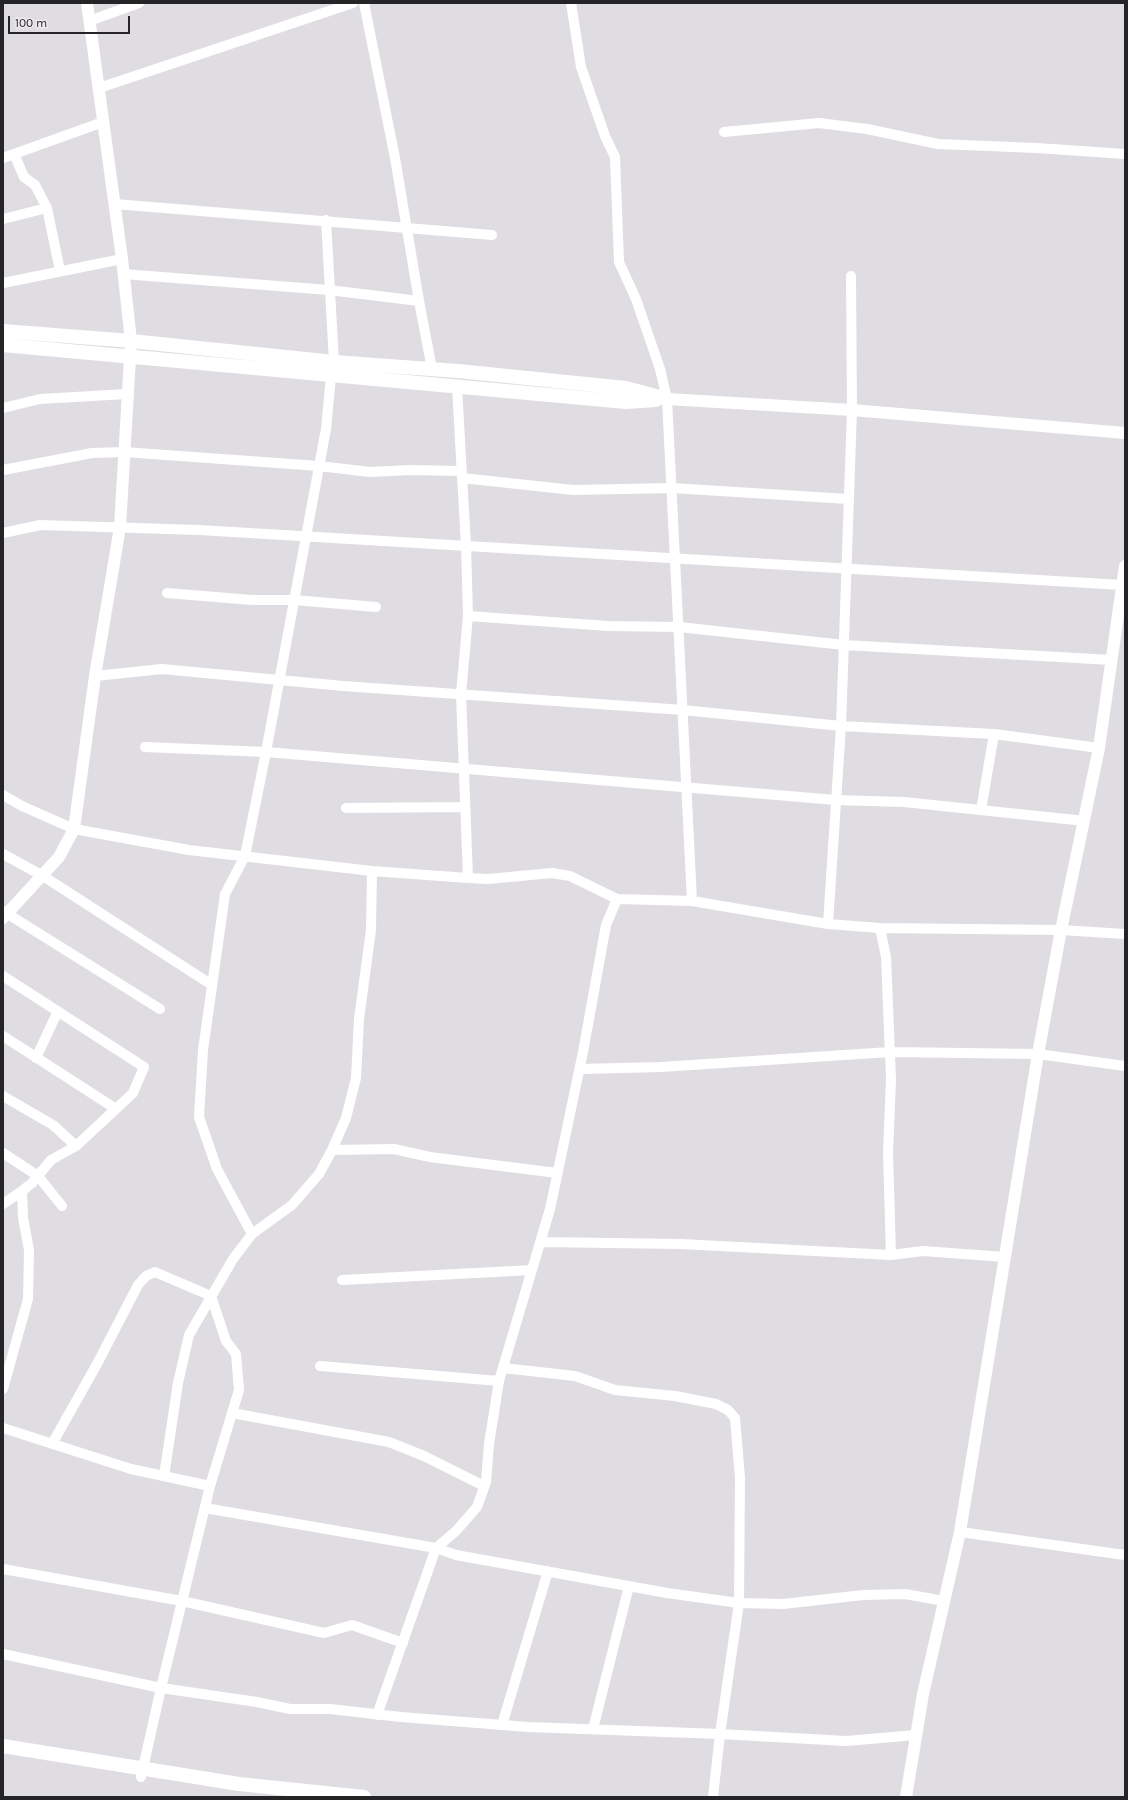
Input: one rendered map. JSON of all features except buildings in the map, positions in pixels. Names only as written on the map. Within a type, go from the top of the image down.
[{"type":"main road","points":[[3,331],[334,362],[432,369],[626,388],[667,399]]},
{"type":"main road","points":[[3,345],[626,402],[667,399]]},
{"type":"main road","points":[[3,1746],[238,1793],[277,1797]]},
{"type":"main road","points":[[3,1755],[142,1773],[364,1797]]},
{"type":"street","points":[[87,3],[122,259],[131,342],[120,527],[95,676],[74,829],[59,856],[43,876],[4,914],[160,1009]]},
{"type":"street","points":[[89,21],[139,3]]},
{"type":"street","points":[[99,88],[353,3]]},
{"type":"street","points":[[364,3],[395,158],[432,369]]},
{"type":"street","points":[[571,3],[581,67],[605,136],[615,157],[619,262],[636,299],[660,369],[667,399],[692,901]]},
{"type":"street","points":[[3,158],[103,122]]},
{"type":"street","points":[[724,132],[819,123],[867,129],[938,144],[1037,148],[1125,154]]},
{"type":"street","points":[[14,154],[24,177],[35,185],[47,208],[60,271]]},
{"type":"street","points":[[114,204],[326,220],[492,235]]},
{"type":"street","points":[[3,219],[47,208]]},
{"type":"street","points":[[326,220],[334,362]]},
{"type":"street","points":[[3,283],[122,259]]},
{"type":"street","points":[[123,274],[329,290],[419,301]]},
{"type":"street","points":[[828,924],[841,726],[844,645],[852,410],[851,276]]},
{"type":"street","points":[[252,1234],[217,1169],[199,1117],[203,1050],[225,894],[244,856],[266,752],[278,680],[326,429],[331,376]]},
{"type":"street","points":[[457,387],[466,546],[468,616],[461,694],[468,878]]},
{"type":"street","points":[[3,408],[40,400],[127,394]]},
{"type":"street","points":[[667,399],[852,410],[1125,433]]},
{"type":"street","points":[[3,470],[92,453],[124,452],[319,466],[370,472],[411,470],[461,474],[574,490],[672,488],[848,499]]},
{"type":"street","points":[[3,533],[40,525],[120,527],[1122,585]]},
{"type":"street","points":[[906,1797],[923,1694],[960,1532],[1038,1054],[1061,930],[1085,821],[1099,748],[1125,566]]},
{"type":"street","points":[[167,593],[252,600],[294,600],[376,606]]},
{"type":"street","points":[[468,616],[608,626],[678,627],[844,645],[1112,660]]},
{"type":"street","points":[[95,676],[162,669],[343,686],[682,710],[841,726],[994,734],[1099,748]]},
{"type":"street","points":[[981,810],[994,734]]},
{"type":"street","points":[[145,747],[266,752],[464,770],[836,800],[904,802],[1085,821]]},
{"type":"street","points":[[3,795],[22,806],[74,829],[189,850],[372,871],[468,878],[488,879],[552,873],[570,876],[617,899],[692,901],[828,924],[880,928],[1061,930],[1125,934]]},
{"type":"street","points":[[346,808],[465,807]]},
{"type":"street","points":[[3,854],[43,876],[212,986]]},
{"type":"street","points":[[164,1476],[178,1383],[189,1335],[233,1259],[252,1234],[292,1205],[319,1174],[332,1150],[346,1118],[356,1078],[359,1019],[371,930],[372,871]]},
{"type":"street","points":[[377,1715],[436,1548],[456,1530],[477,1507],[484,1486],[488,1444],[499,1381],[550,1209],[580,1070],[606,925],[617,899]]},
{"type":"street","points":[[880,928],[886,957],[891,1079],[888,1152],[891,1255]]},
{"type":"street","points":[[3,976],[144,1067],[133,1093],[116,1110],[76,1146],[51,1160],[38,1176],[22,1191],[3,1204]]},
{"type":"street","points":[[36,1058],[58,1011]]},
{"type":"street","points":[[3,1036],[116,1110]]},
{"type":"street","points":[[580,1070],[660,1067],[890,1052],[1038,1054],[1125,1066]]},
{"type":"street","points":[[3,1096],[53,1125],[76,1146]]},
{"type":"street","points":[[332,1150],[394,1149],[430,1157],[558,1173]]},
{"type":"street","points":[[3,1153],[38,1176],[62,1206]]},
{"type":"street","points":[[3,1389],[28,1299],[29,1250],[23,1218],[22,1191]]},
{"type":"street","points":[[540,1242],[680,1244],[891,1255],[923,1250],[1005,1257]]},
{"type":"street","points":[[342,1280],[532,1270]]},
{"type":"street","points":[[52,1444],[97,1364],[138,1285],[146,1276],[154,1272],[211,1296],[226,1341],[236,1354],[239,1390],[210,1486],[142,1773]]},
{"type":"street","points":[[320,1366],[499,1381]]},
{"type":"street","points":[[503,1368],[575,1376],[616,1390],[675,1396],[716,1404],[728,1410],[735,1418],[740,1478],[739,1603],[720,1734],[713,1797]]},
{"type":"street","points":[[232,1412],[389,1442],[424,1456],[484,1486]]},
{"type":"street","points":[[3,1428],[131,1469],[210,1486]]},
{"type":"street","points":[[205,1508],[436,1548],[456,1555],[667,1593],[739,1603],[783,1604],[863,1595],[905,1594],[944,1601]]},
{"type":"street","points":[[960,1532],[1125,1555]]},
{"type":"street","points":[[3,1569],[182,1601],[324,1633],[352,1625],[403,1643]]},
{"type":"street","points":[[502,1725],[548,1571]]},
{"type":"street","points":[[593,1729],[629,1586]]},
{"type":"street","points":[[3,1654],[161,1688],[257,1702],[290,1709],[330,1709],[377,1715],[502,1725],[846,1741],[916,1735]]}]
